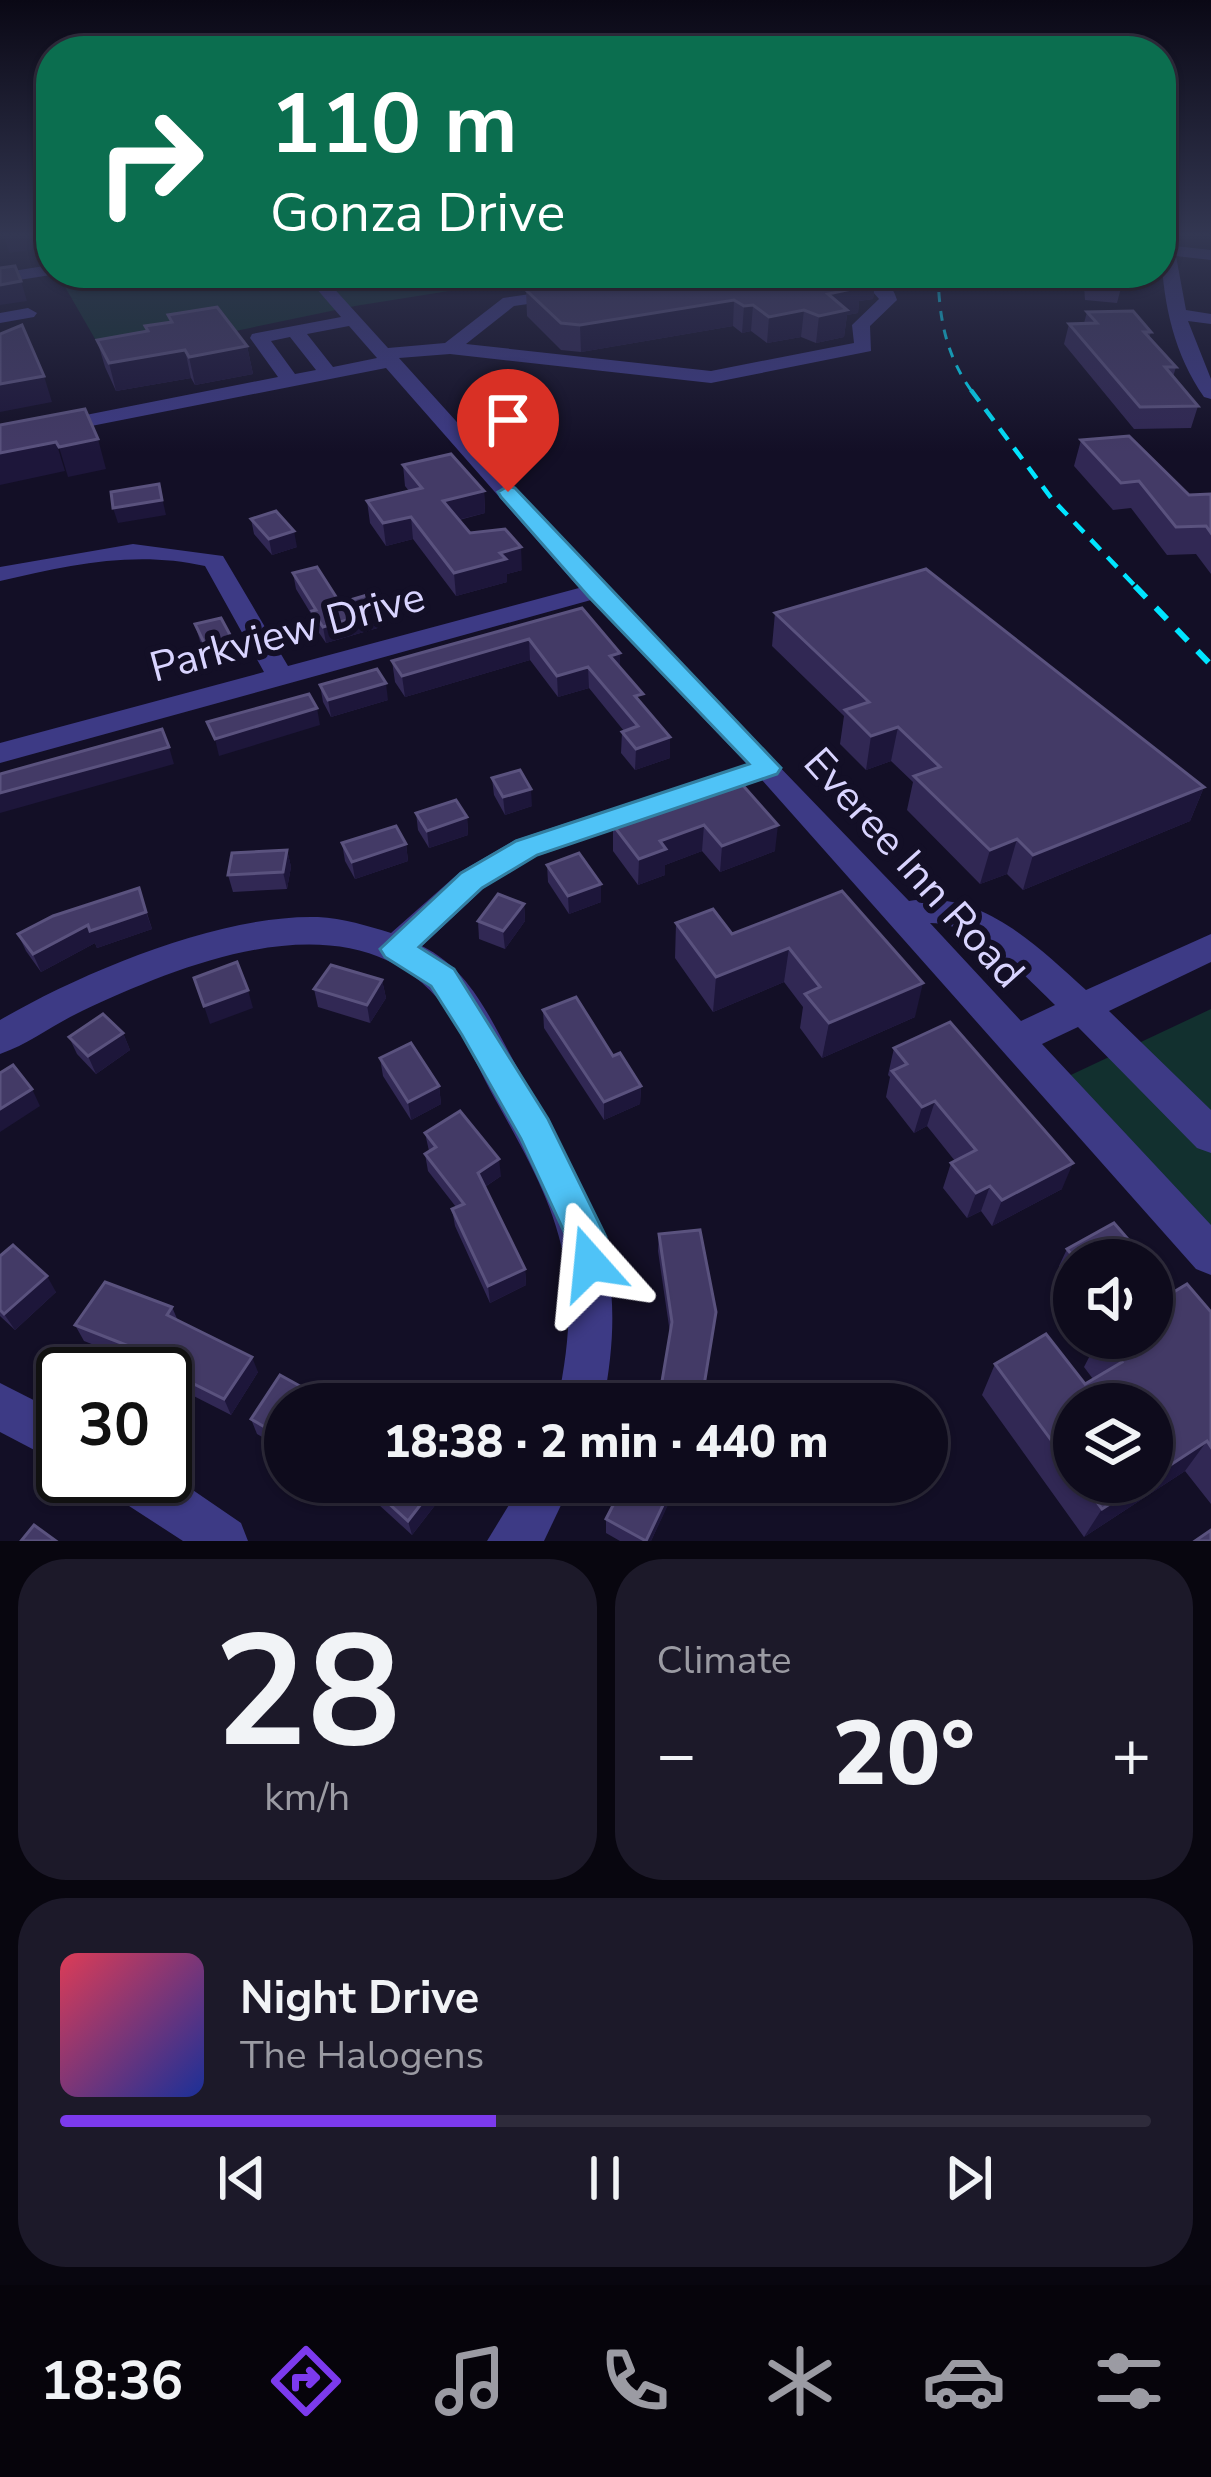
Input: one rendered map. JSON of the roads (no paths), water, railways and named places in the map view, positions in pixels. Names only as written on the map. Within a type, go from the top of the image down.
[{"type":"street","name":"Everee Inn Road","points":[[343,308],[596,591],[768,768],[1211,1255]]},
{"type":"street","points":[[450,349],[502,308]]},
{"type":"street","points":[[0,438],[175,394],[290,381],[387,357],[450,349],[711,377],[864,347],[861,325],[879,308]]},
{"type":"street","points":[[1178,308],[1207,384]]},
{"type":"street","points":[[0,318],[28,313]]},
{"type":"street","points":[[1179,314],[1211,319]]},
{"type":"street","points":[[290,381],[259,338],[354,320]]},
{"type":"street","points":[[295,331],[328,373]]},
{"type":"street","points":[[0,574],[127,550],[177,550],[214,561],[280,676]]},
{"type":"street","name":"Parkview Drive","points":[[0,754],[596,591]]},
{"type":"street","points":[[396,949],[472,880],[526,848],[768,768]]},
{"type":"street","points":[[901,915],[931,909],[980,924],[1008,942],[1211,1136]]},
{"type":"street","points":[[0,1039],[110,984],[259,936],[316,930],[396,949],[442,977],[474,1025],[535,1130],[586,1237],[592,1358],[585,1383]]},
{"type":"street","points":[[1015,1040],[1211,946]]},
{"type":"street","points":[[0,1406],[36,1426]]},
{"type":"street","points":[[173,1503],[223,1541]]},
{"type":"street","points":[[512,1541],[539,1503]]},
{"type":"railway","points":[[940,308],[956,365],[972,391]]},
{"type":"railway","points":[[972,391],[1052,499],[1138,589]]},
{"type":"railway","points":[[1135,586],[1211,665]]}]
